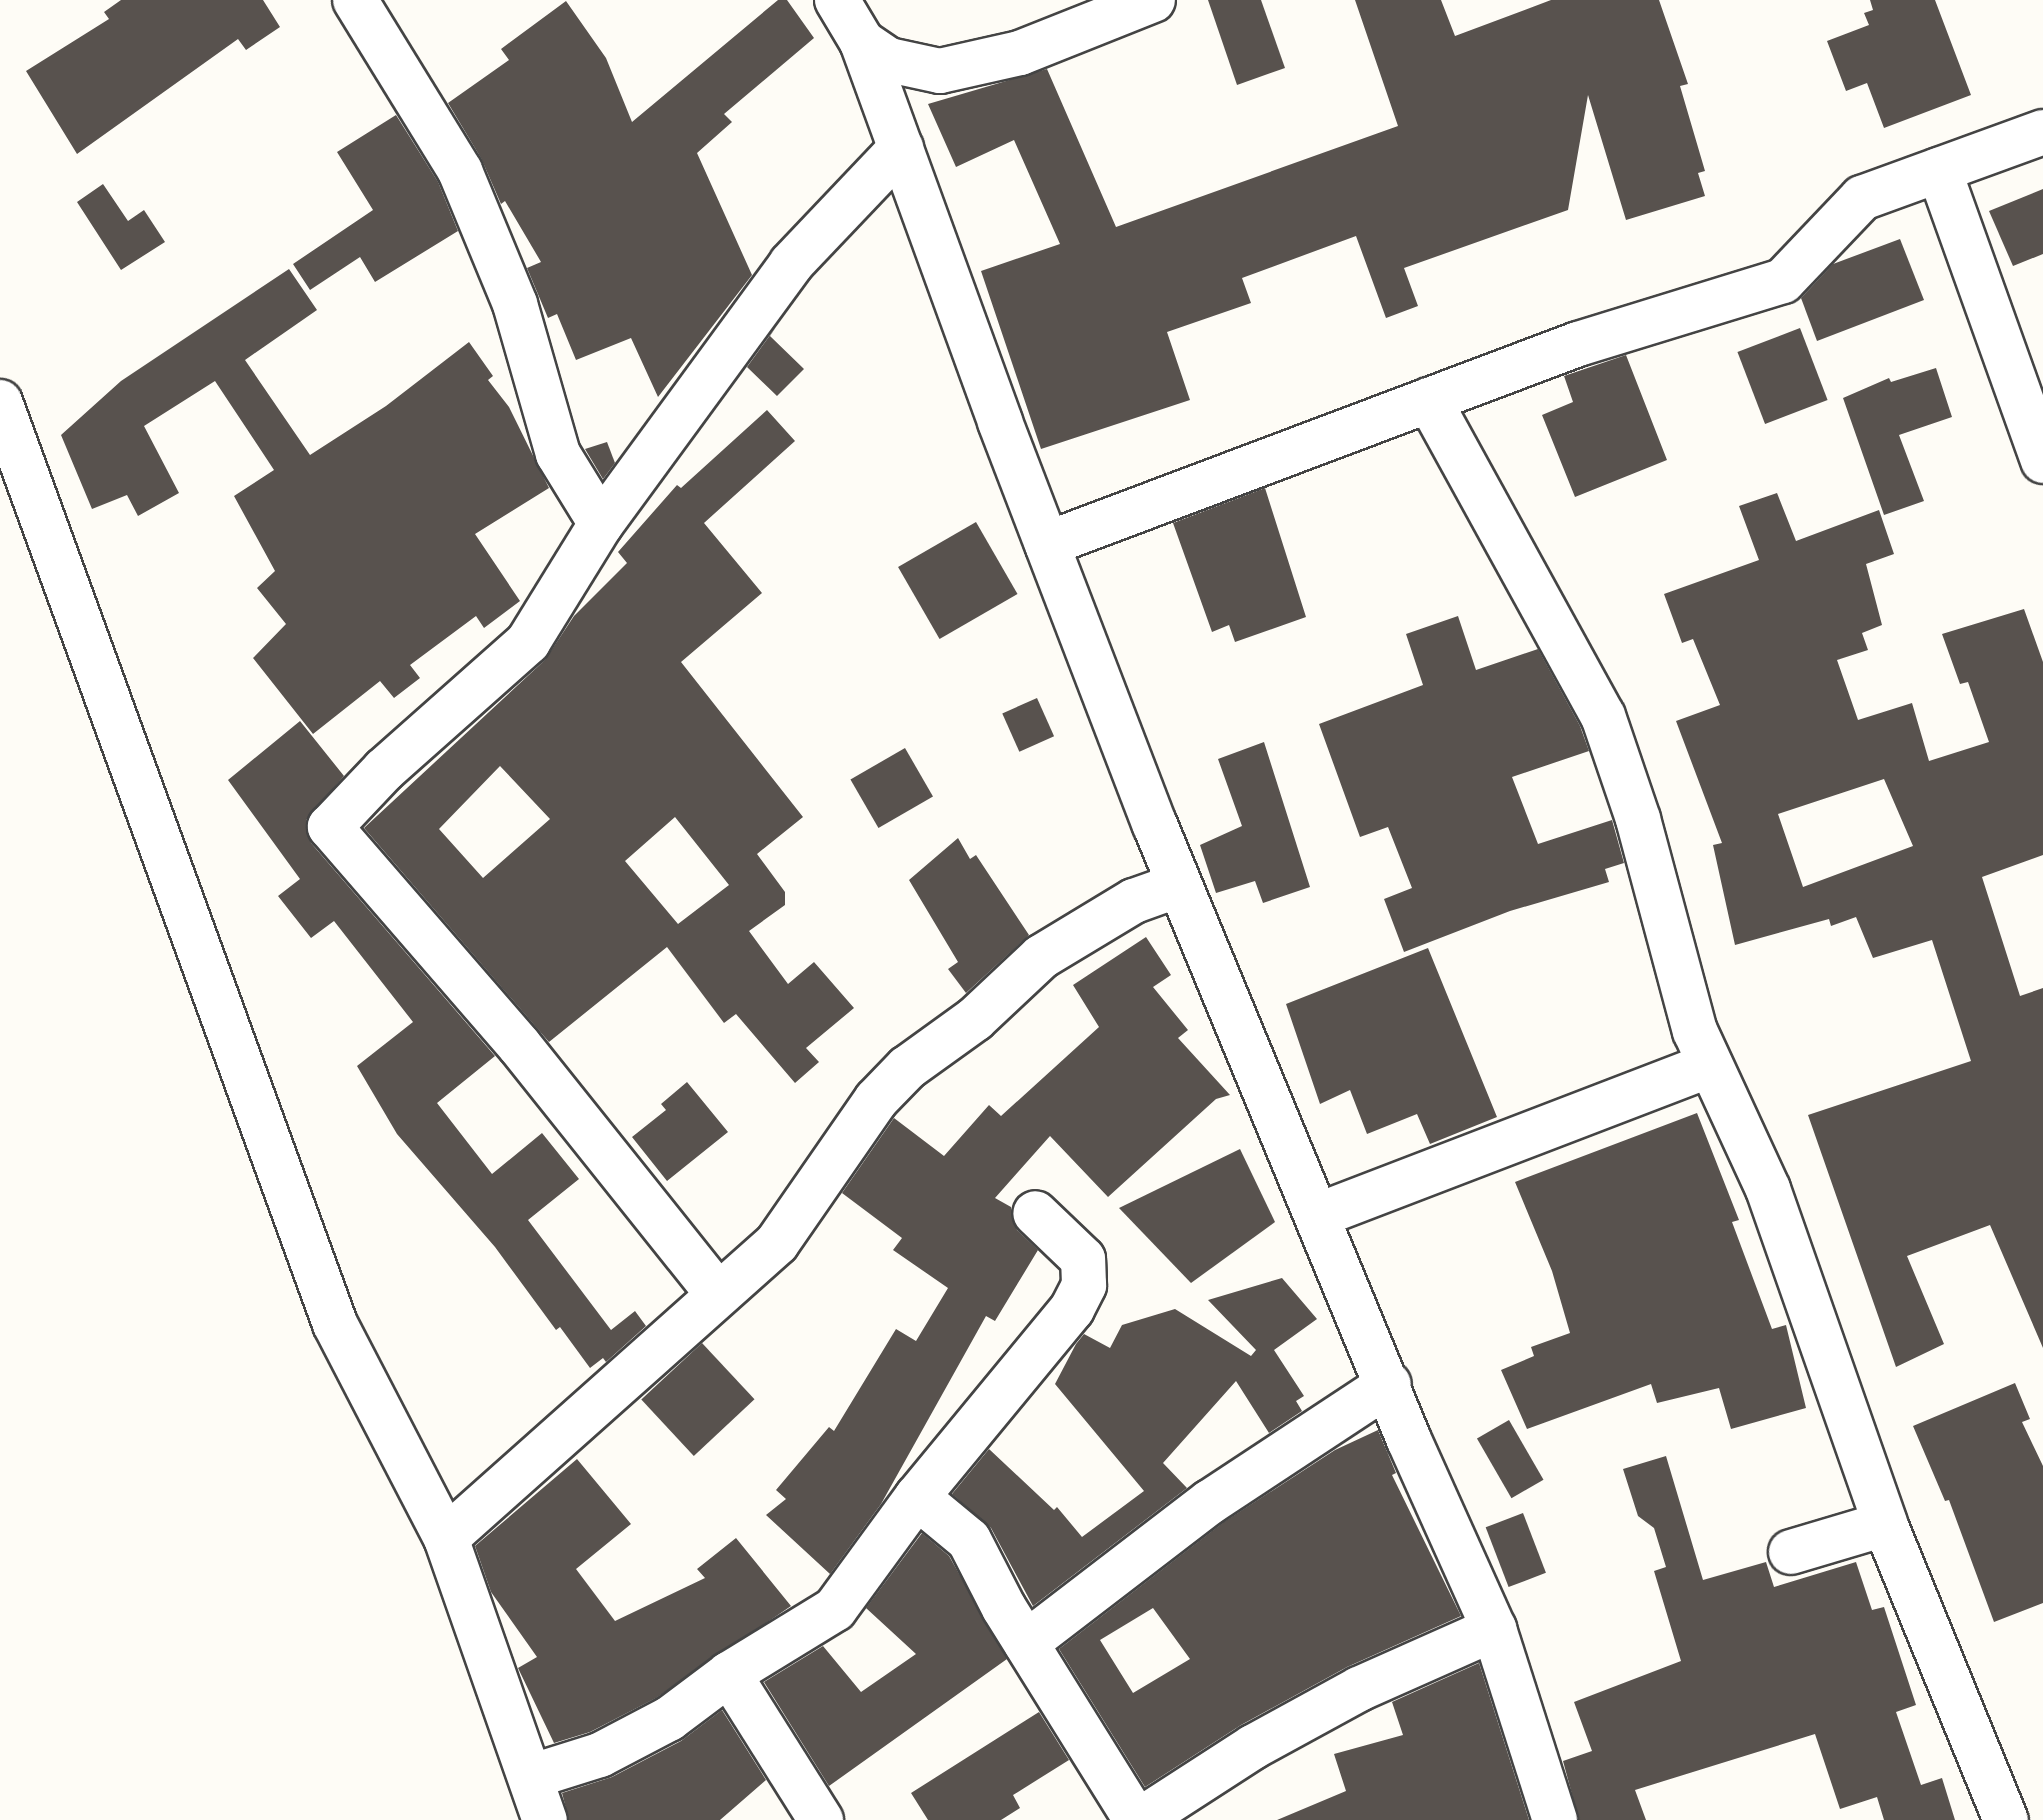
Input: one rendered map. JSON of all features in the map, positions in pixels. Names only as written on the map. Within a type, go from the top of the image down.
[{"type":"street","points":[[355,0],[460,171],[515,304],[558,454],[601,524]]},
{"type":"street","points":[[837,0],[862,42],[1047,544],[1179,885],[1319,1215],[1409,1440],[1494,1629],[1555,1820]]},
{"type":"street","points":[[862,42],[889,60],[940,71],[1020,53],[1153,0]]},
{"type":"street","points":[[1047,544],[1578,344],[1783,281],[1862,198],[2043,132]]},
{"type":"street","points":[[717,1293],[519,1045],[330,827],[384,770],[528,642],[601,524],[791,264],[901,148]]},
{"type":"street","points":[[1939,170],[2043,461]]},
{"type":"street","points":[[1429,400],[1603,716],[1638,819],[1695,1031],[1768,1189],[1885,1524],[2006,1820]]},
{"type":"street","points":[[0,402],[335,1324],[446,1538],[533,1776],[545,1820]]},
{"type":"street","points":[[446,1538],[717,1293],[777,1243],[876,1100],[907,1068],[975,1019],[1041,957],[1134,901],[1179,885]]},
{"type":"street","points":[[1319,1215],[1710,1065]]},
{"type":"street","points":[[533,1776],[600,1755],[655,1726],[729,1674],[835,1609],[917,1497],[1058,1331],[1084,1285],[1083,1259],[1035,1213]]},
{"type":"street","points":[[1026,1643],[1210,1502],[1389,1384]]},
{"type":"street","points":[[917,1497],[969,1540],[1026,1643],[1138,1820],[1253,1747],[1359,1689],[1494,1629]]},
{"type":"street","points":[[1791,1552],[1885,1524]]},
{"type":"street","points":[[729,1674],[821,1820]]},
{"type":"building","points":[[121,0],[263,0],[280,27],[246,50],[238,39],[77,154],[26,71],[109,19],[104,12]]},
{"type":"building","points":[[778,0],[787,0],[814,38],[724,114],[732,122],[697,153],[752,275],[658,397],[631,338],[576,360],[557,314],[548,318],[527,268],[541,262],[505,201],[501,204],[481,158],[448,103],[509,60],[501,49],[566,1],[606,58],[632,122]]},
{"type":"building","points":[[1208,0],[1261,0],[1285,68],[1237,85]]},
{"type":"building","points":[[1355,0],[1441,0],[1455,36],[1551,0],[1659,0],[1688,84],[1680,86],[1705,171],[1698,173],[1705,196],[1626,220],[1588,95],[1568,210],[1404,268],[1418,306],[1386,318],[1356,236],[1242,278],[1251,303],[1167,332],[1190,400],[1041,449],[981,271],[1060,244],[1014,140],[956,167],[928,104],[1047,69],[1116,227],[1398,126]]},
{"type":"building","points":[[1870,0],[1935,0],[1971,95],[1884,128],[1867,83],[1846,91],[1827,41],[1869,25],[1864,13],[1873,10]]},
{"type":"building","points":[[396,115],[438,182],[458,231],[375,282],[360,257],[310,290],[293,264],[373,210],[337,152]]},
{"type":"building","points":[[103,184],[128,221],[144,210],[165,242],[121,270],[77,202]]},
{"type":"building","points":[[2043,189],[2043,254],[2013,266],[1989,211]]},
{"type":"building","points":[[1900,239],[1924,300],[1817,341],[1801,298],[1833,264]]},
{"type":"building","points":[[289,269],[317,310],[245,360],[310,455],[386,406],[469,342],[493,376],[488,380],[509,407],[549,488],[475,534],[520,601],[484,628],[476,616],[410,665],[420,678],[394,698],[380,681],[313,734],[253,658],[286,624],[257,588],[275,571],[234,496],[274,470],[215,381],[144,426],[179,493],[138,516],[127,495],[92,509],[61,435],[121,381]]},
{"type":"building","points":[[776,327],[770,336],[804,369],[777,396],[747,367]]},
{"type":"building","points":[[1800,328],[1828,400],[1765,424],[1737,352]]},
{"type":"building","points":[[1626,355],[1667,460],[1575,497],[1542,415],[1573,402],[1564,376]]},
{"type":"building","points":[[1936,368],[1952,417],[1899,435],[1924,501],[1884,515],[1843,398],[1889,378],[1891,382]]},
{"type":"building","points":[[767,410],[795,441],[704,523],[762,593],[681,662],[803,817],[757,854],[785,892],[785,905],[749,931],[788,984],[814,962],[854,1008],[806,1048],[819,1062],[795,1083],[736,1014],[724,1023],[667,947],[549,1042],[364,828],[545,660],[574,616],[627,563],[618,552],[677,485],[681,488]],"holes":[[[500,766],[550,819],[483,878],[439,829]],[[675,817],[729,885],[678,924],[625,861]]]},
{"type":"building","points":[[607,442],[615,463],[603,479],[585,449]]},
{"type":"building","points":[[1265,488],[1306,617],[1235,642],[1229,625],[1212,632],[1173,523]]},
{"type":"building","points":[[1777,493],[1796,541],[1879,510],[1894,554],[1866,564],[1882,625],[1862,633],[1868,650],[1837,660],[1858,720],[1912,703],[1929,761],[1989,742],[1968,682],[1960,684],[1942,634],[2024,609],[2043,662],[2043,855],[1982,877],[2020,996],[2043,988],[2043,1348],[1990,1225],[1907,1256],[1944,1344],[1896,1367],[1808,1115],[1971,1061],[1932,940],[1873,958],[1856,917],[1831,926],[1829,919],[1735,945],[1713,845],[1722,843],[1676,721],[1720,705],[1693,639],[1682,643],[1664,594],[1759,560],[1739,506]],"holes":[[[1884,779],[1913,846],[1803,887],[1778,814]]]},
{"type":"building","points":[[976,522],[1018,594],[940,639],[898,567]]},
{"type":"building","points":[[1458,616],[1476,670],[1538,649],[1580,726],[1589,751],[1512,777],[1538,844],[1612,820],[1624,863],[1605,869],[1609,882],[1510,911],[1404,952],[1384,899],[1412,888],[1388,827],[1360,837],[1319,724],[1423,685],[1406,634]]},
{"type":"building","points":[[1037,698],[1054,736],[1019,752],[1002,713]]},
{"type":"building","points":[[300,721],[344,776],[306,820],[311,843],[495,1056],[437,1103],[492,1174],[542,1133],[579,1179],[528,1220],[611,1330],[635,1311],[646,1326],[606,1362],[603,1358],[590,1368],[560,1327],[556,1330],[495,1247],[397,1134],[357,1066],[413,1022],[334,921],[311,938],[278,896],[300,879],[228,780]]},
{"type":"building","points":[[1264,742],[1310,887],[1263,903],[1255,881],[1216,893],[1200,845],[1242,826],[1218,759]]},
{"type":"building","points":[[905,748],[933,796],[878,828],[850,780]]},
{"type":"building","points":[[958,838],[970,859],[976,855],[1029,935],[966,993],[948,969],[958,962],[909,880]]},
{"type":"building","points":[[1146,937],[1171,975],[1153,987],[1188,1030],[1178,1038],[1230,1095],[1216,1099],[1108,1197],[1050,1136],[995,1198],[1011,1207],[1017,1230],[1038,1250],[995,1321],[986,1316],[881,1504],[830,1574],[766,1515],[786,1499],[776,1490],[829,1427],[834,1431],[896,1329],[916,1341],[948,1288],[893,1250],[902,1238],[842,1193],[894,1118],[944,1156],[989,1105],[1001,1116],[1099,1027],[1073,985]]},
{"type":"building","points":[[1428,948],[1497,1117],[1430,1144],[1417,1114],[1367,1134],[1350,1090],[1320,1104],[1286,1004]]},
{"type":"building","points":[[687,1082],[728,1132],[667,1181],[632,1137],[666,1110],[661,1104]]},
{"type":"building","points":[[1697,1113],[1739,1220],[1732,1222],[1772,1329],[1786,1325],[1806,1408],[1731,1429],[1719,1388],[1657,1403],[1651,1384],[1527,1429],[1501,1370],[1534,1356],[1531,1347],[1570,1333],[1552,1271],[1515,1182]]},
{"type":"building","points":[[1240,1149],[1275,1222],[1191,1283],[1119,1208]]},
{"type":"building","points":[[1282,1278],[1317,1319],[1274,1350],[1304,1396],[1296,1401],[1302,1411],[1269,1433],[1236,1381],[1163,1463],[1187,1488],[1033,1606],[991,1528],[952,1494],[989,1449],[1054,1510],[1057,1507],[1082,1537],[1144,1491],[1055,1384],[1076,1344],[1084,1334],[1110,1348],[1122,1325],[1175,1309],[1251,1356],[1256,1350],[1208,1300]]},
{"type":"building","points":[[702,1343],[755,1399],[694,1456],[641,1400]]},
{"type":"building","points":[[2015,1383],[2030,1419],[2022,1422],[2043,1466],[2043,1603],[1994,1622],[1949,1500],[1945,1501],[1913,1426]]},
{"type":"building","points":[[1509,1420],[1544,1480],[1511,1498],[1477,1438]]},
{"type":"building","points":[[1378,1430],[1396,1473],[1392,1475],[1461,1616],[1347,1667],[1241,1725],[1145,1787],[1059,1649],[1224,1522],[1335,1450]],"holes":[[[1153,1608],[1190,1659],[1133,1693],[1100,1640]]]},
{"type":"building","points":[[1666,1456],[1703,1580],[1766,1562],[1774,1587],[1856,1562],[1872,1610],[1884,1607],[1916,1705],[1896,1712],[1921,1785],[1942,1778],[1955,1820],[1884,1820],[1877,1797],[1840,1809],[1815,1734],[1635,1790],[1646,1820],[1579,1820],[1563,1761],[1592,1751],[1574,1702],[1681,1661],[1654,1571],[1666,1567],[1654,1528],[1638,1516],[1623,1469]]},
{"type":"building","points":[[577,1459],[631,1524],[576,1569],[615,1621],[705,1578],[697,1569],[736,1538],[791,1606],[656,1698],[590,1732],[554,1743],[518,1668],[537,1657],[491,1592],[475,1546]]},
{"type":"building","points":[[1523,1513],[1546,1573],[1509,1587],[1486,1527]]},
{"type":"building","points":[[922,1533],[949,1556],[1007,1659],[829,1786],[764,1682],[823,1646],[861,1692],[916,1654],[866,1608]]},
{"type":"building","points":[[1479,1663],[1529,1820],[1277,1820],[1346,1791],[1334,1754],[1403,1735],[1392,1702]]},
{"type":"building","points":[[722,1710],[766,1780],[720,1820],[569,1820],[562,1793],[612,1777],[681,1741]]},
{"type":"building","points":[[1039,1712],[1069,1760],[1013,1795],[1020,1808],[1001,1820],[928,1820],[911,1793]]}]
